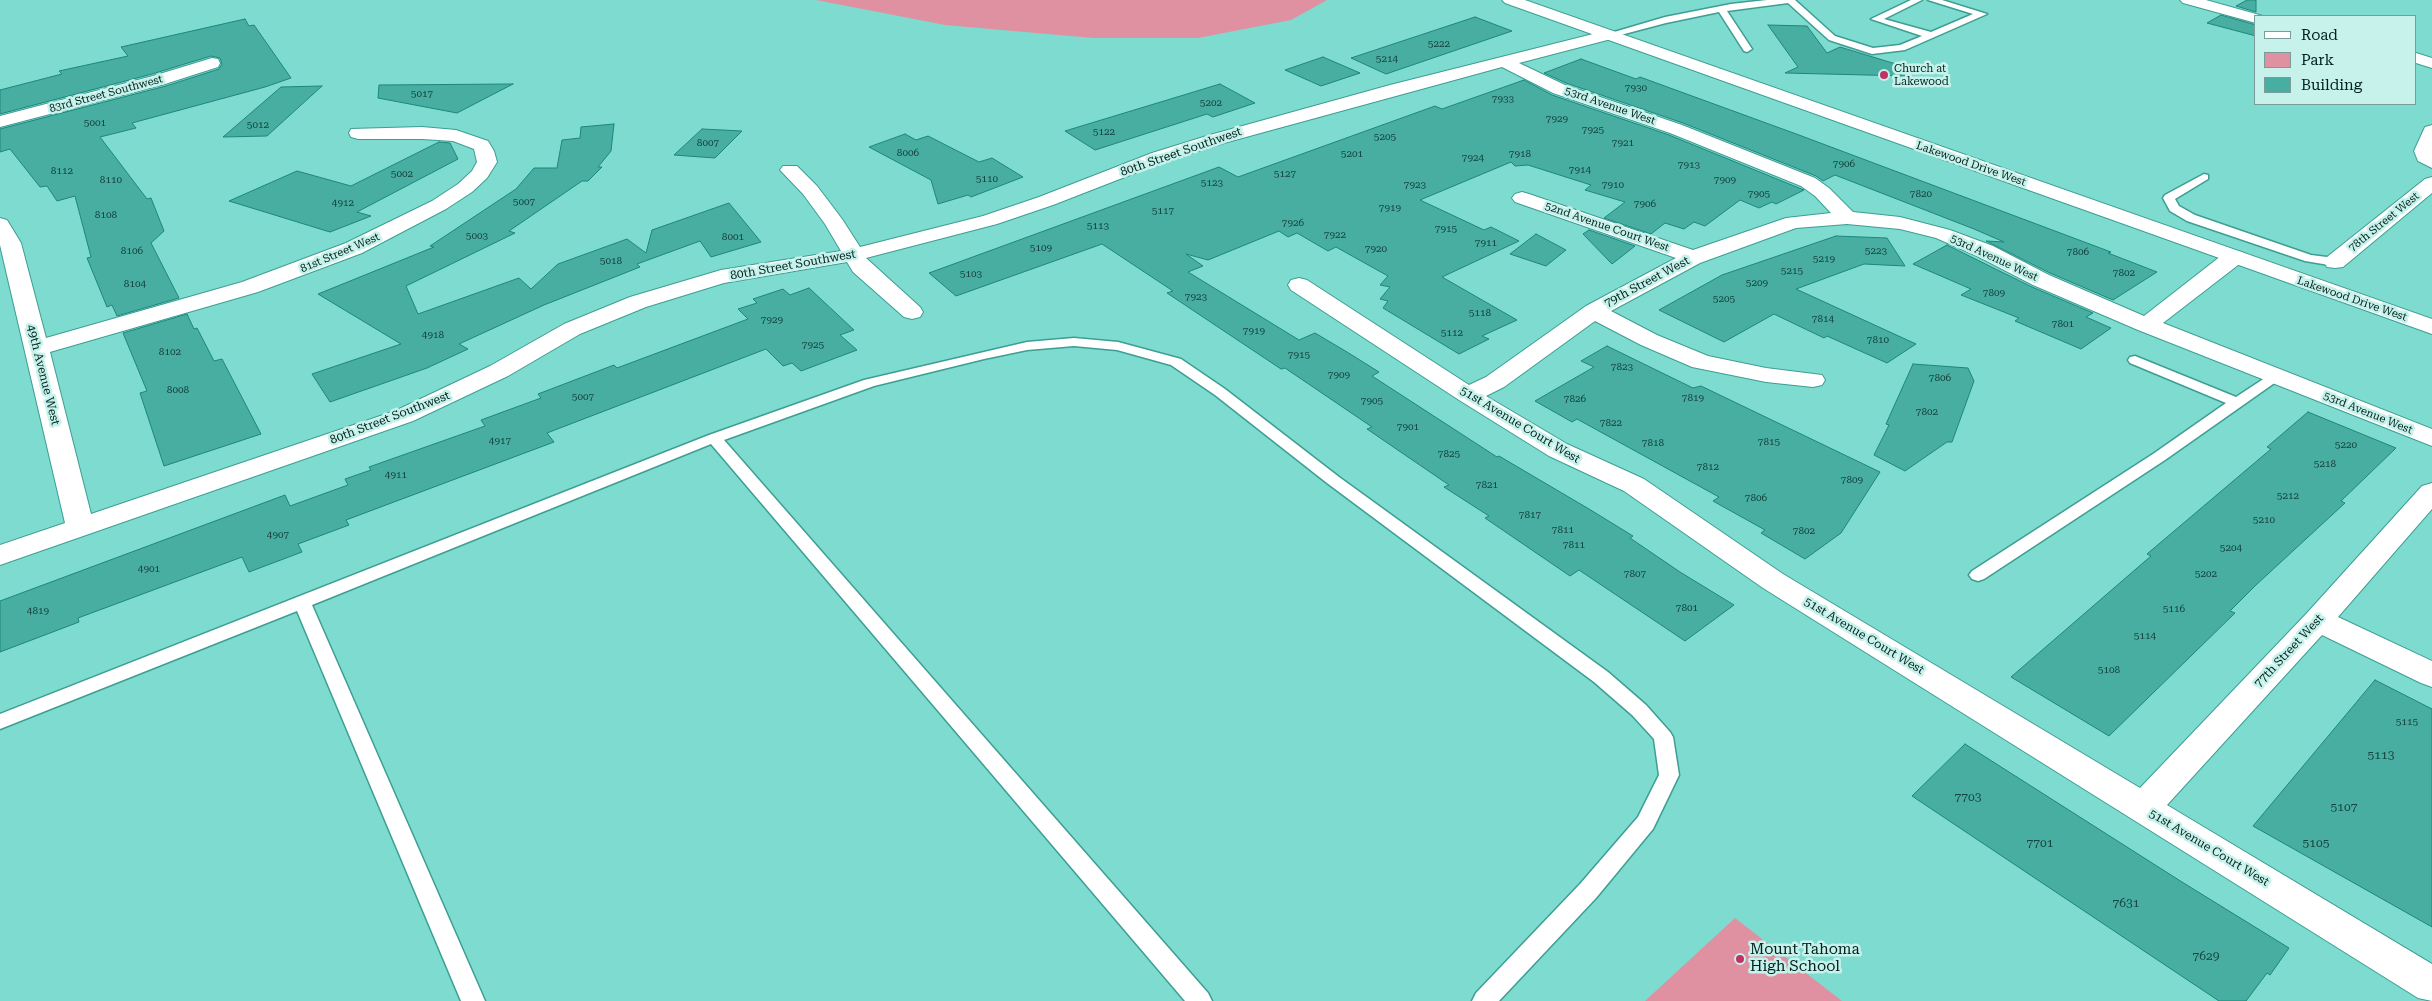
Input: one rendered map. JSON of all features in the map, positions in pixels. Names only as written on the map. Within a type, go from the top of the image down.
[{"type":"street","name":"Lakewood Drive West","points":[[1510,0],[2432,327]]},
{"type":"street","points":[[2188,0],[2254,17]]},
{"type":"street","name":"80th Street Southwest","points":[[0,555],[404,416],[499,371],[572,329],[638,302],[721,277],[853,255],[990,220],[1046,202],[1159,157],[1217,139],[1387,91],[1609,35]]},
{"type":"street","points":[[2417,58],[2432,62]]},
{"type":"street","name":"53rd Avenue West","points":[[1505,62],[1559,89],[1676,129],[1808,182],[1822,192],[1847,218],[1900,223],[1943,234],[1985,251],[2040,280],[2146,325],[2432,438]]},
{"type":"street","name":"83rd Street Southwest","points":[[0,122],[160,80],[212,63]]},
{"type":"street","points":[[2432,131],[2423,151],[2425,157],[2432,162]]},
{"type":"street","name":"81st Street West","points":[[37,348],[250,287],[354,248],[439,205],[465,188],[480,174],[487,162],[485,151],[481,145],[456,136],[422,133],[358,133]]},
{"type":"street","points":[[790,170],[810,190],[862,266],[912,312]]},
{"type":"street","name":"78th Street West","points":[[2335,262],[2432,183]]},
{"type":"street","name":"52nd Avenue Court West","points":[[1522,198],[1676,250],[1692,258]]},
{"type":"street","name":"79th Street West","points":[[1468,396],[1495,382],[1594,311],[1692,258],[1792,222],[1847,218]]},
{"type":"street","name":"49th Avenue West","points":[[0,224],[10,243],[80,528]]},
{"type":"street","points":[[2146,325],[2234,257]]},
{"type":"street","name":"51st Avenue Court West","points":[[1299,285],[1468,396],[1558,450],[1634,485],[1773,582],[1861,633],[2432,985]]},
{"type":"street","points":[[1594,311],[1649,340],[1701,362],[1732,370],[1813,380]]},
{"type":"street","name":"77th Street West","points":[[2143,808],[2318,620],[2432,492]]},
{"type":"street","points":[[2318,620],[2432,675]]},
{"type":"lane","points":[[1609,35],[1665,20],[1721,9],[1790,0],[1832,38],[1872,51],[1902,48],[1982,14],[1932,0]]},
{"type":"lane","points":[[1918,0],[1876,19],[1933,36]]},
{"type":"lane","points":[[1721,9],[1747,49]]},
{"type":"lane","points":[[2204,177],[2169,198],[2174,208],[2191,218],[2252,240],[2309,258],[2335,262]]},
{"type":"lane","points":[[0,722],[714,438],[869,383],[984,354],[1037,346],[1074,342],[1118,346],[1176,362],[1220,392],[1333,480],[1601,677],[1639,710],[1663,737],[1669,775],[1646,822],[1588,892],[1484,1001]]},
{"type":"lane","points":[[2135,360],[2236,402]]},
{"type":"lane","points":[[1978,575],[2159,457],[2236,402],[2276,377]]},
{"type":"lane","points":[[714,438],[1200,1001]]},
{"type":"lane","points":[[302,602],[473,1001]]},
{"type":"green space","points":[[816,0],[1327,0],[1291,20],[1198,38],[1093,38],[945,25]]},
{"type":"green space","name":"Mount Tahoma High School","points":[[1735,918],[1842,1001],[1645,1001]]},
{"type":"building","points":[[2247,0],[2256,0],[2256,12],[2236,6]]},
{"type":"building","points":[[2221,15],[2254,24],[2254,35],[2207,23]]},
{"type":"building","points":[[1475,17],[1512,31],[1386,74],[1351,58]]},
{"type":"building","points":[[245,19],[249,26],[254,25],[291,78],[265,87],[132,123],[136,128],[100,137],[147,199],[151,198],[164,231],[151,243],[179,298],[117,316],[112,305],[107,307],[87,258],[91,257],[75,196],[57,201],[47,186],[40,187],[10,149],[0,152],[0,129],[166,86],[219,69],[222,64],[220,58],[211,56],[152,74],[0,114],[0,90],[62,74],[59,71],[128,56],[121,47]]},
{"type":"building","points":[[1768,25],[1807,26],[1827,53],[1840,47],[1909,68],[1908,76],[1785,73],[1798,67]]},
{"type":"building","points":[[1323,57],[1360,73],[1321,86],[1285,70]]},
{"type":"building","points":[[1581,59],[1636,79],[1640,77],[1799,135],[2111,252],[2108,253],[2157,272],[2113,300],[2050,273],[1986,241],[2004,242],[1974,229],[1835,175],[1823,181],[1816,176],[1683,123],[1566,83],[1544,73]]},
{"type":"building","points":[[1524,80],[1552,95],[1669,135],[1804,190],[1776,204],[1772,202],[1759,208],[1740,200],[1705,226],[1694,222],[1684,229],[1665,223],[1651,234],[1604,218],[1625,202],[1585,190],[1591,185],[1528,165],[1515,166],[1511,162],[1420,200],[1484,230],[1491,227],[1519,241],[1442,277],[1517,320],[1482,336],[1489,339],[1459,354],[1383,308],[1388,301],[1380,299],[1390,287],[1380,285],[1388,276],[1336,247],[1328,251],[1297,233],[1288,237],[1279,231],[1208,260],[1186,254],[1203,266],[1188,272],[1299,340],[1315,333],[1347,352],[1379,372],[1372,376],[1497,457],[1499,456],[1633,536],[1630,538],[1680,572],[1734,605],[1685,641],[1579,570],[1570,576],[1485,518],[1489,516],[1444,487],[1449,485],[1367,429],[1372,427],[1285,368],[1281,369],[1167,293],[1173,291],[1102,244],[956,296],[929,273],[1219,167],[1238,177],[1435,106],[1442,109]]},
{"type":"building","points":[[513,84],[457,113],[378,98],[379,85]]},
{"type":"building","points":[[1220,84],[1255,103],[1213,117],[1207,114],[1095,150],[1065,131]]},
{"type":"building","points":[[322,86],[267,136],[223,137],[281,87]]},
{"type":"building","points":[[614,124],[611,151],[598,167],[602,167],[588,181],[582,181],[509,231],[515,233],[406,286],[418,314],[519,278],[531,289],[558,264],[627,239],[646,253],[652,230],[729,203],[761,242],[711,257],[700,241],[637,264],[640,267],[544,305],[459,344],[468,349],[427,368],[330,402],[312,374],[401,344],[318,294],[434,247],[430,246],[516,189],[534,168],[557,168],[562,140],[580,138],[581,127]]},
{"type":"building","points":[[702,129],[742,131],[715,158],[674,155]]},
{"type":"building","points":[[905,134],[916,140],[928,136],[979,162],[992,158],[1023,177],[971,197],[968,195],[938,204],[931,180],[869,147]]},
{"type":"building","points":[[439,142],[450,143],[458,159],[357,212],[371,216],[330,232],[229,201],[297,171],[351,186]]},
{"type":"building","points":[[1589,230],[1635,246],[1612,264],[1583,234]]},
{"type":"building","points":[[1536,234],[1566,250],[1546,266],[1510,254]]},
{"type":"building","points":[[1836,236],[1887,238],[1905,266],[1864,264],[1796,289],[1916,344],[1887,363],[1827,336],[1824,338],[1774,314],[1724,342],[1659,310],[1722,275]]},
{"type":"building","points":[[1947,245],[2032,287],[2093,313],[2086,317],[2111,328],[2081,349],[2015,321],[2019,318],[1961,295],[1971,289],[1913,264]]},
{"type":"building","points":[[809,288],[854,330],[840,335],[857,350],[801,371],[792,363],[783,366],[766,349],[547,433],[554,442],[346,520],[349,525],[298,544],[302,552],[249,572],[242,557],[78,618],[79,622],[0,652],[0,601],[285,495],[290,506],[348,485],[345,479],[371,470],[369,467],[485,426],[481,420],[541,398],[538,394],[614,365],[617,368],[748,319],[738,309],[757,303],[753,299],[783,289],[790,295]]},
{"type":"building","points":[[187,314],[194,329],[197,328],[214,361],[222,359],[261,434],[164,466],[140,393],[147,391],[123,333]]},
{"type":"building","points":[[1607,346],[1693,388],[1701,386],[1880,472],[1841,533],[1805,559],[1761,533],[1765,530],[1713,501],[1719,497],[1577,419],[1572,422],[1535,401],[1594,367],[1581,361]]},
{"type":"building","points":[[1913,364],[1968,368],[1974,381],[1952,442],[1947,442],[1905,471],[1874,455],[1889,425],[1886,424]]},
{"type":"building","points":[[2308,412],[2396,448],[2341,501],[2345,503],[2256,585],[2230,611],[2235,613],[2109,736],[2011,677],[2151,556],[2147,554],[2271,449],[2267,447]]},
{"type":"building","points":[[2375,680],[2432,709],[2432,927],[2253,826]]},
{"type":"building","points":[[1965,744],[2289,948],[2270,975],[2267,973],[2246,1001],[2219,1001],[1912,796]]},
{"type":"place","name":"Church at Lakewood","points":[[1884,75]]},
{"type":"place","name":"Mount Tahoma High School","points":[[1740,959]]}]
